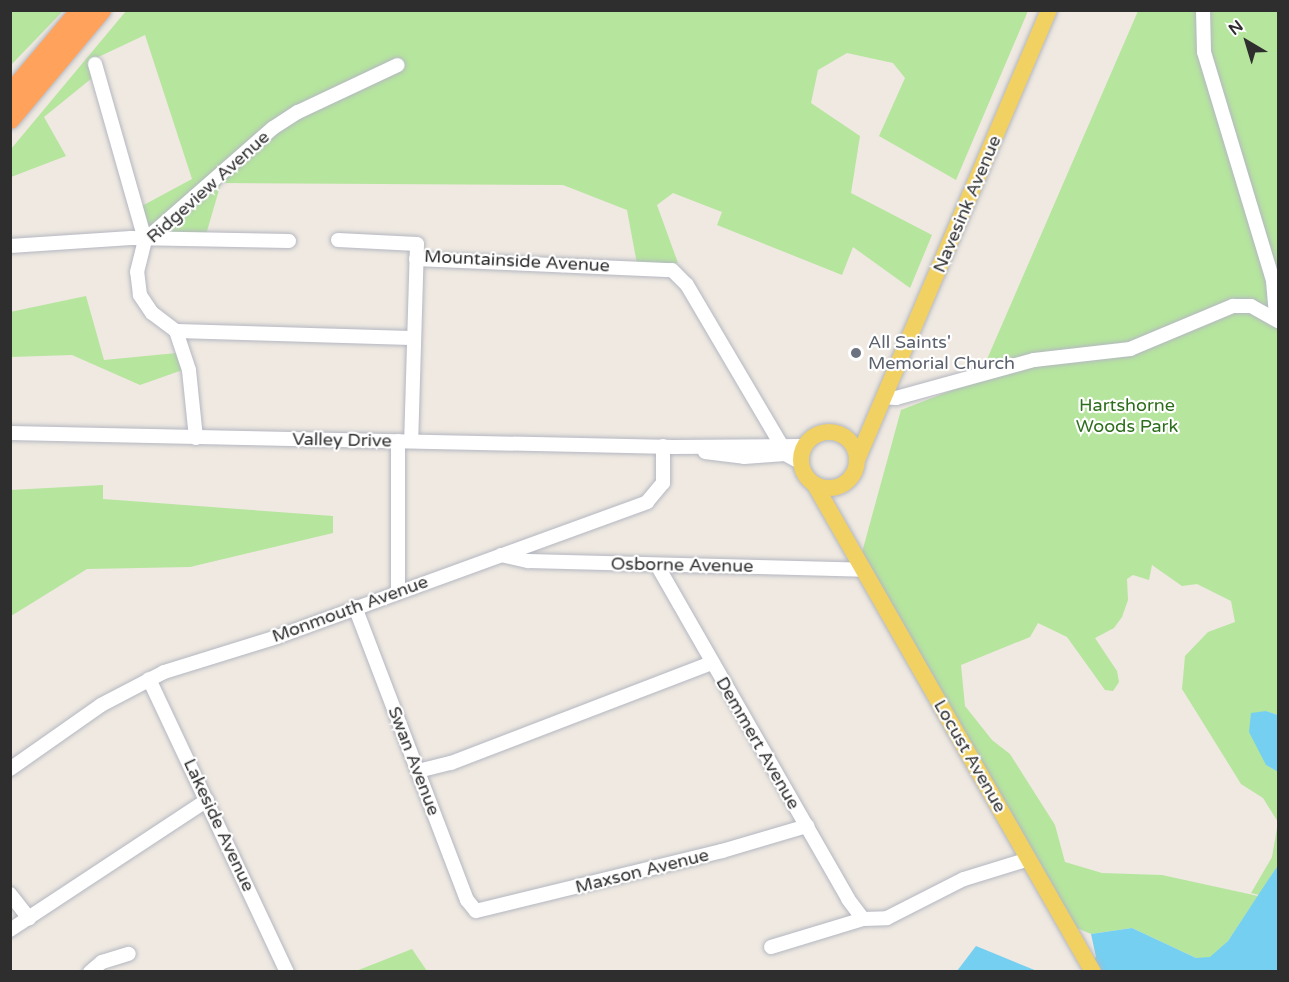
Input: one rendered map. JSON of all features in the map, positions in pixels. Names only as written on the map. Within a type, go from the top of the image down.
[{"type":"highway","points":[[10,95],[81,10]]},
{"type":"highway","points":[[10,119],[101,10]]},
{"type":"main road","name":"Navesink Avenue","points":[[857,460],[1049,10]]},
{"type":"main road","name":"Navesink Avenue","points":[[847,439],[861,435],[884,397]]},
{"type":"main road","points":[[824,432],[847,439],[857,460],[848,481],[834,488],[815,485],[805,475],[801,463],[805,446],[824,432]]},
{"type":"main road","name":"Locust Avenue","points":[[847,541],[840,503],[848,481]]},
{"type":"main road","name":"Locust Avenue","points":[[815,485],[1093,972]]},
{"type":"street","points":[[1203,10],[1204,52],[1273,281],[1277,320]]},
{"type":"street","points":[[95,64],[145,240]]},
{"type":"street","name":"Ridgeview Avenue","points":[[176,331],[152,313],[140,295],[137,272],[145,240],[273,128],[298,112],[398,65]]},
{"type":"street","points":[[10,246],[145,240],[289,241]]},
{"type":"street","name":"Mountainside Avenue","points":[[338,240],[417,244],[416,259],[672,270],[687,285],[783,448]]},
{"type":"street","points":[[398,590],[404,441],[416,259]]},
{"type":"street","points":[[884,397],[893,399],[1034,360],[1130,349],[1233,306],[1251,306],[1277,320]]},
{"type":"street","points":[[196,438],[189,370],[176,331],[412,338]]},
{"type":"street","name":"Valley Drive","points":[[10,433],[783,448],[805,446]]},
{"type":"street","name":"Valley Drive","points":[[668,446],[744,458],[785,454],[801,463]]},
{"type":"street","name":"Monmouth Avenue","points":[[10,769],[101,705],[149,679],[651,500],[663,483],[668,446]]},
{"type":"street","name":"Osborne Avenue","points":[[501,555],[528,561],[864,570]]},
{"type":"street","name":"Demmert Avenue","points":[[657,565],[863,919]]},
{"type":"street","name":"Swan Avenue","points":[[355,607],[467,900],[477,911]]},
{"type":"street","points":[[418,771],[451,763],[712,663]]},
{"type":"street","name":"Lakeside Avenue","points":[[149,679],[287,972]]},
{"type":"street","points":[[10,930],[207,800]]},
{"type":"street","name":"Maxson Avenue","points":[[477,911],[722,851],[807,826]]},
{"type":"street","points":[[771,947],[863,919],[887,918],[964,879],[1029,859]]},
{"type":"street","points":[[10,894],[29,918]]},
{"type":"street","points":[[90,972],[102,962],[129,954]]},
{"type":"green space","points":[[10,11],[63,11],[11,65]]},
{"type":"green space","points":[[126,11],[1028,11],[956,180],[879,136],[905,78],[893,63],[847,53],[818,70],[811,103],[860,136],[851,193],[932,235],[910,288],[853,247],[842,275],[717,225],[722,212],[673,193],[657,205],[678,263],[637,264],[627,210],[563,185],[221,183],[205,238],[146,239],[140,207],[192,179],[145,35],[92,60],[97,74],[44,117],[66,156],[11,177],[11,149]]},
{"type":"green space","name":"Hartshorne Woods Park","points":[[1138,11],[1278,11],[1278,715],[1266,711],[1266,765],[1278,772],[1278,822],[1263,798],[1241,784],[1182,689],[1185,656],[1208,632],[1235,622],[1231,601],[1197,584],[1182,586],[1152,565],[1149,580],[1133,575],[1127,579],[1128,600],[1122,617],[1114,628],[1095,638],[1117,671],[1119,682],[1113,691],[1105,690],[1067,637],[1038,623],[1030,637],[961,665],[965,706],[992,740],[1010,754],[1055,825],[1065,862],[1102,873],[1162,875],[1258,896],[1228,941],[1210,958],[1196,958],[1132,928],[1091,934],[1077,928],[861,556],[901,410],[978,380]]},
{"type":"green space","points":[[86,296],[104,360],[187,352],[191,367],[140,385],[72,355],[11,357],[10,312]]},
{"type":"green space","points":[[103,485],[103,499],[333,516],[333,533],[190,567],[87,569],[11,616],[11,490]]},
{"type":"green space","points":[[1278,822],[1278,865],[1259,895],[1251,893],[1272,857]]},
{"type":"green space","points":[[412,949],[427,971],[356,971]]},
{"type":"water","points":[[1266,711],[1278,715],[1278,772],[1266,765],[1249,732],[1251,713]]},
{"type":"water","points":[[1278,865],[1278,971],[1079,972],[1096,957],[1091,934],[1132,928],[1196,958],[1210,957],[1228,941]]},
{"type":"water","points":[[976,946],[1037,971],[957,971]]},
{"type":"place","name":"All Saints' Memorial Church","points":[[856,353]]}]
